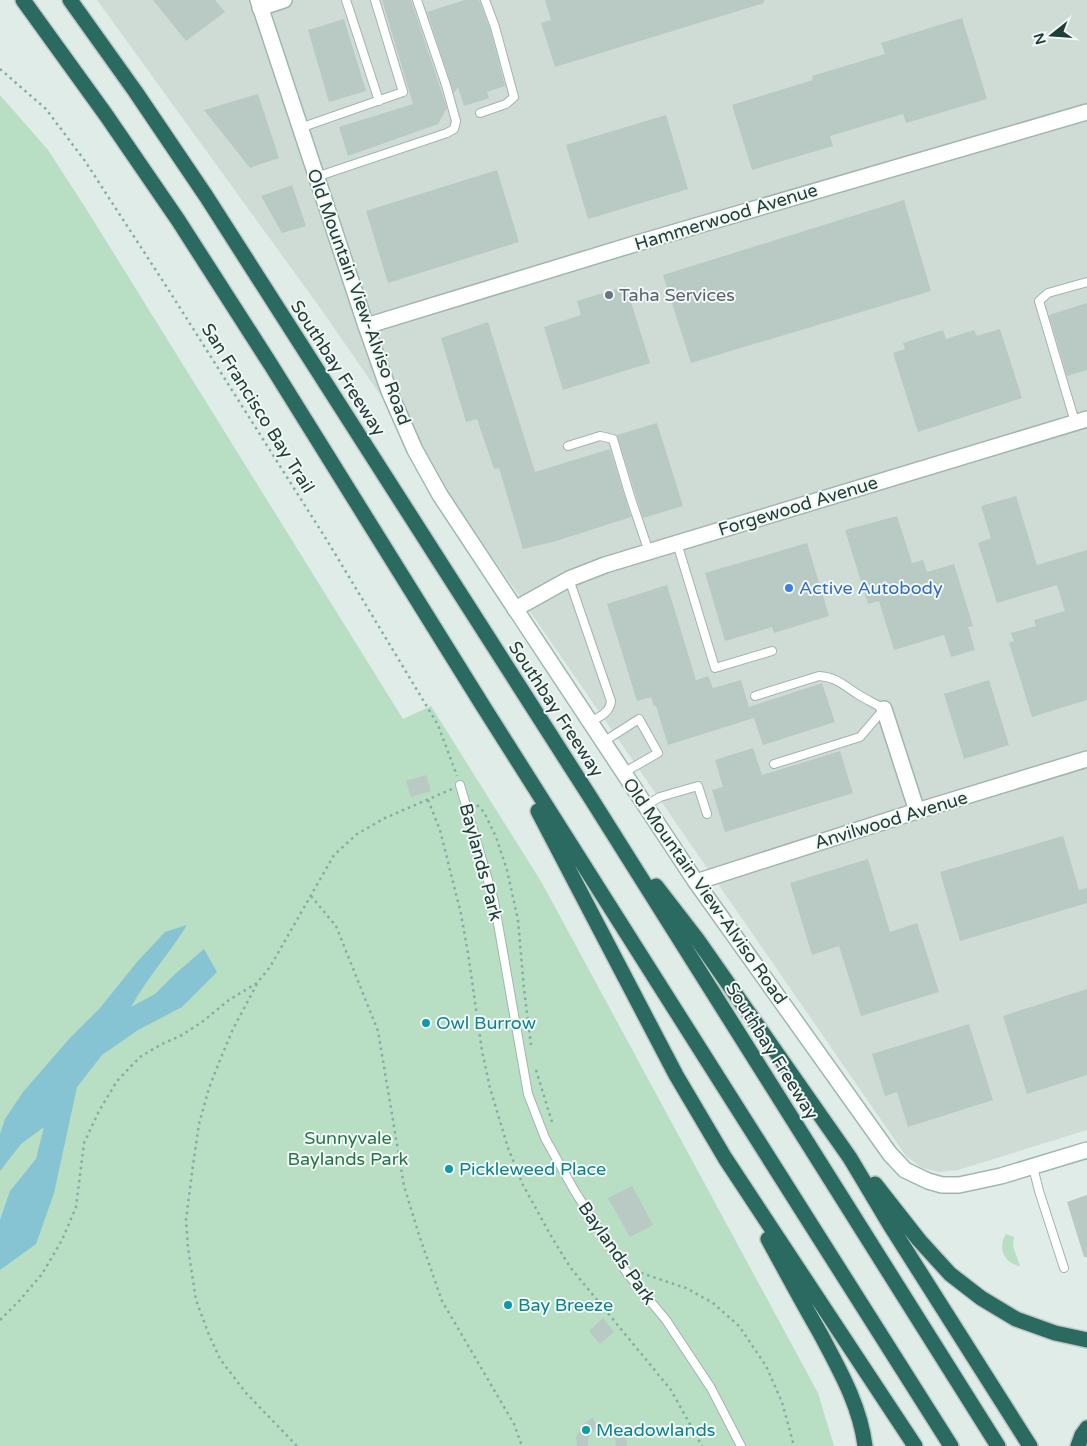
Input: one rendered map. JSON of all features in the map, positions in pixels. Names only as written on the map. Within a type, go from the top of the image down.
[{"type":"highway","points":[[23,0],[106,115],[178,220],[271,365],[482,706],[951,1446]]},
{"type":"highway","name":"Southbay Freeway","points":[[70,0],[135,91],[206,196],[592,800],[998,1446]]},
{"type":"highway","points":[[482,706],[676,1075],[725,1158],[914,1446]]},
{"type":"highway","points":[[592,800],[697,940],[850,1158],[890,1225],[1030,1446]]},
{"type":"highway","points":[[725,1158],[776,1255],[844,1376],[856,1406],[866,1446]]},
{"type":"highway","points":[[850,1158],[871,1179],[919,1240],[950,1274],[981,1298],[1016,1319],[1056,1333],[1087,1340]]},
{"type":"highway","points":[[1078,1446],[1087,1428]]},
{"type":"street","points":[[259,4],[284,0]]},
{"type":"street","name":"Old Mountain View-Alviso Road","points":[[259,4],[366,326],[389,391],[415,450],[440,495],[623,773],[696,882],[890,1154],[905,1170],[928,1181],[942,1185],[959,1185],[1033,1167]]},
{"type":"street","name":"Hammerwood Avenue","points":[[366,326],[634,244],[1087,112]]},
{"type":"street","name":"Forgewood Avenue","points":[[515,609],[569,579],[605,564],[1081,421]]},
{"type":"street","points":[[884,709],[917,811]]},
{"type":"street","name":"Anvilwood Avenue","points":[[696,882],[1087,759]]},
{"type":"street","points":[[1033,1167],[1087,1150]]},
{"type":"lane","points":[[346,0],[379,101]]},
{"type":"lane","points":[[300,128],[403,92],[375,0]]},
{"type":"lane","points":[[316,177],[447,134],[454,129],[456,122],[446,85],[417,0]]},
{"type":"lane","points":[[480,113],[506,104],[514,97],[495,27],[485,0]]},
{"type":"lane","points":[[1081,421],[1039,301],[1048,293],[1087,282]]},
{"type":"lane","points":[[568,446],[600,436],[613,439],[648,552]]},
{"type":"lane","points":[[677,543],[715,668],[772,651]]},
{"type":"lane","points":[[569,579],[610,701],[606,713],[590,722]]},
{"type":"lane","points":[[755,696],[818,676],[838,680],[860,696],[884,709],[860,736],[774,764]]},
{"type":"lane","points":[[603,742],[639,719],[658,753],[623,773]]},
{"type":"lane","name":"Baylands Park","points":[[460,785],[494,902],[528,1094],[544,1138],[574,1190],[627,1273],[666,1320],[712,1388],[741,1446]]},
{"type":"lane","points":[[646,806],[660,797],[698,786],[707,814]]},
{"type":"lane","points":[[1033,1167],[1039,1192],[1064,1268]]},
{"type":"path","name":"San Francisco Bay Trail","points":[[0,69],[46,109],[85,161],[168,288],[328,542],[438,725],[460,785]]},
{"type":"path","points":[[297,1446],[246,1393],[220,1359],[209,1336],[196,1300],[186,1220],[199,1124],[209,1088],[220,1060],[233,1029],[257,983],[270,967],[334,855],[357,834],[386,818],[460,785],[484,812],[496,837],[507,870],[518,920],[524,989],[532,1045]]},
{"type":"path","points":[[311,896],[336,926],[378,1031],[404,1186],[442,1301],[514,1424],[522,1446]]},
{"type":"path","points":[[0,1320],[42,1274],[62,1240],[76,1207],[84,1144],[99,1111],[117,1081],[140,1057],[182,1035],[202,1022],[229,1000],[257,983]]},
{"type":"path","points":[[534,1064],[552,1125]]},
{"type":"path","points":[[639,1273],[686,1288],[713,1303],[739,1326],[766,1366],[782,1402],[794,1446]]},
{"type":"shaded area","points":[[97,0],[1087,0],[1087,1130],[958,1170],[939,1172],[922,1168],[906,1156],[323,312]]},
{"type":"green space","name":"Sunnyvale Baylands Park","points":[[0,95],[48,150],[85,207],[403,719],[431,706],[542,883],[818,1393],[834,1446],[0,1446]]},
{"type":"green space","points":[[1006,1234],[1014,1237],[1013,1246],[1020,1266],[1010,1262],[1004,1254],[1002,1244]]},
{"type":"water","points":[[187,925],[131,1007],[155,994],[204,949],[217,972],[182,1007],[138,1030],[102,1055],[77,1087],[54,1193],[36,1244],[0,1270],[0,1220],[10,1191],[36,1159],[44,1127],[21,1144],[0,1171],[0,1134],[5,1119],[23,1092],[70,1038],[100,1008],[137,962],[165,932]]},
{"type":"building","points":[[153,0],[215,0],[225,12],[186,41]]},
{"type":"building","points":[[382,0],[411,0],[447,108],[438,124],[348,156],[339,127],[413,104]]},
{"type":"building","points":[[465,0],[479,0],[490,29],[505,86],[487,92],[489,98],[464,106],[458,87],[454,93],[427,12]]},
{"type":"building","points":[[545,0],[764,0],[764,3],[555,67],[541,23],[551,20]]},
{"type":"building","points":[[962,18],[987,99],[906,123],[903,114],[830,136],[833,146],[752,170],[732,105],[813,80],[812,76],[885,54],[881,43]]},
{"type":"building","points":[[344,19],[366,91],[329,102],[308,30]]},
{"type":"building","points":[[258,94],[279,158],[250,168],[204,110]]},
{"type":"building","points":[[666,115],[688,189],[588,219],[566,145]]},
{"type":"building","points":[[497,170],[519,242],[388,283],[366,211]]},
{"type":"building","points":[[292,185],[306,226],[282,233],[261,196]]},
{"type":"building","points":[[904,200],[931,291],[691,363],[663,275]]},
{"type":"building","points":[[626,286],[650,363],[563,390],[544,327],[581,315],[577,301]]},
{"type":"building","points":[[1087,303],[1087,370],[1067,376],[1049,315]]},
{"type":"building","points":[[488,322],[535,472],[610,449],[631,517],[556,541],[523,549],[499,468],[494,469],[477,419],[466,422],[441,338]]},
{"type":"building","points":[[1000,329],[1022,398],[918,432],[893,353],[905,349],[903,343],[943,330],[946,339],[974,330],[977,336]]},
{"type":"building","points":[[657,423],[683,506],[643,518],[617,435]]},
{"type":"building","points":[[1016,496],[1037,565],[1087,550],[1087,700],[1032,717],[1009,643],[1014,641],[1011,633],[1036,626],[1034,620],[1065,611],[1057,585],[997,603],[978,543],[991,538],[981,506]]},
{"type":"building","points":[[897,516],[912,563],[923,560],[927,572],[954,564],[973,626],[968,627],[975,650],[951,657],[944,635],[894,650],[879,601],[868,604],[845,530]]},
{"type":"building","points":[[807,543],[829,616],[774,633],[772,627],[725,641],[705,573]]},
{"type":"building","points":[[667,585],[696,680],[708,676],[713,688],[741,680],[749,707],[822,683],[835,722],[763,745],[754,718],[668,745],[656,706],[654,706],[651,697],[637,701],[607,604]]},
{"type":"building","points":[[989,680],[1009,745],[964,759],[944,694]]},
{"type":"building","points":[[753,748],[762,775],[840,751],[853,793],[725,832],[712,790],[723,787],[715,760]]},
{"type":"building","points":[[426,775],[431,791],[411,797],[406,781]]},
{"type":"building","points":[[1063,836],[1079,890],[1087,888],[1087,903],[960,941],[940,872]]},
{"type":"building","points":[[868,859],[890,932],[917,923],[939,992],[861,1016],[839,946],[812,955],[790,883]]},
{"type":"building","points":[[1087,989],[1087,1075],[1027,1094],[1003,1016]]},
{"type":"building","points":[[969,1024],[993,1100],[908,1127],[897,1092],[885,1096],[872,1054]]},
{"type":"building","points":[[632,1186],[653,1225],[630,1237],[608,1198]]},
{"type":"building","points":[[1087,1195],[1087,1257],[1084,1257],[1067,1202]]},
{"type":"building","points":[[603,1318],[614,1332],[600,1344],[589,1331]]},
{"type":"building","name":"Meadowlands","points":[[593,1417],[597,1428],[588,1439],[588,1446],[577,1446],[576,1437],[582,1425]]},
{"type":"building","name":"Meadowlands","points":[[626,1433],[627,1446],[616,1446],[615,1437]]},
{"type":"place","name":"Taha Services","points":[[609,295]]},
{"type":"place","name":"Active Autobody","points":[[789,588]]},
{"type":"place","name":"Owl Burrow","points":[[426,1023]]},
{"type":"place","name":"Pickleweed Place","points":[[449,1169]]},
{"type":"place","name":"Bay Breeze","points":[[508,1305]]},
{"type":"place","name":"Meadowlands","points":[[586,1430]]}]
